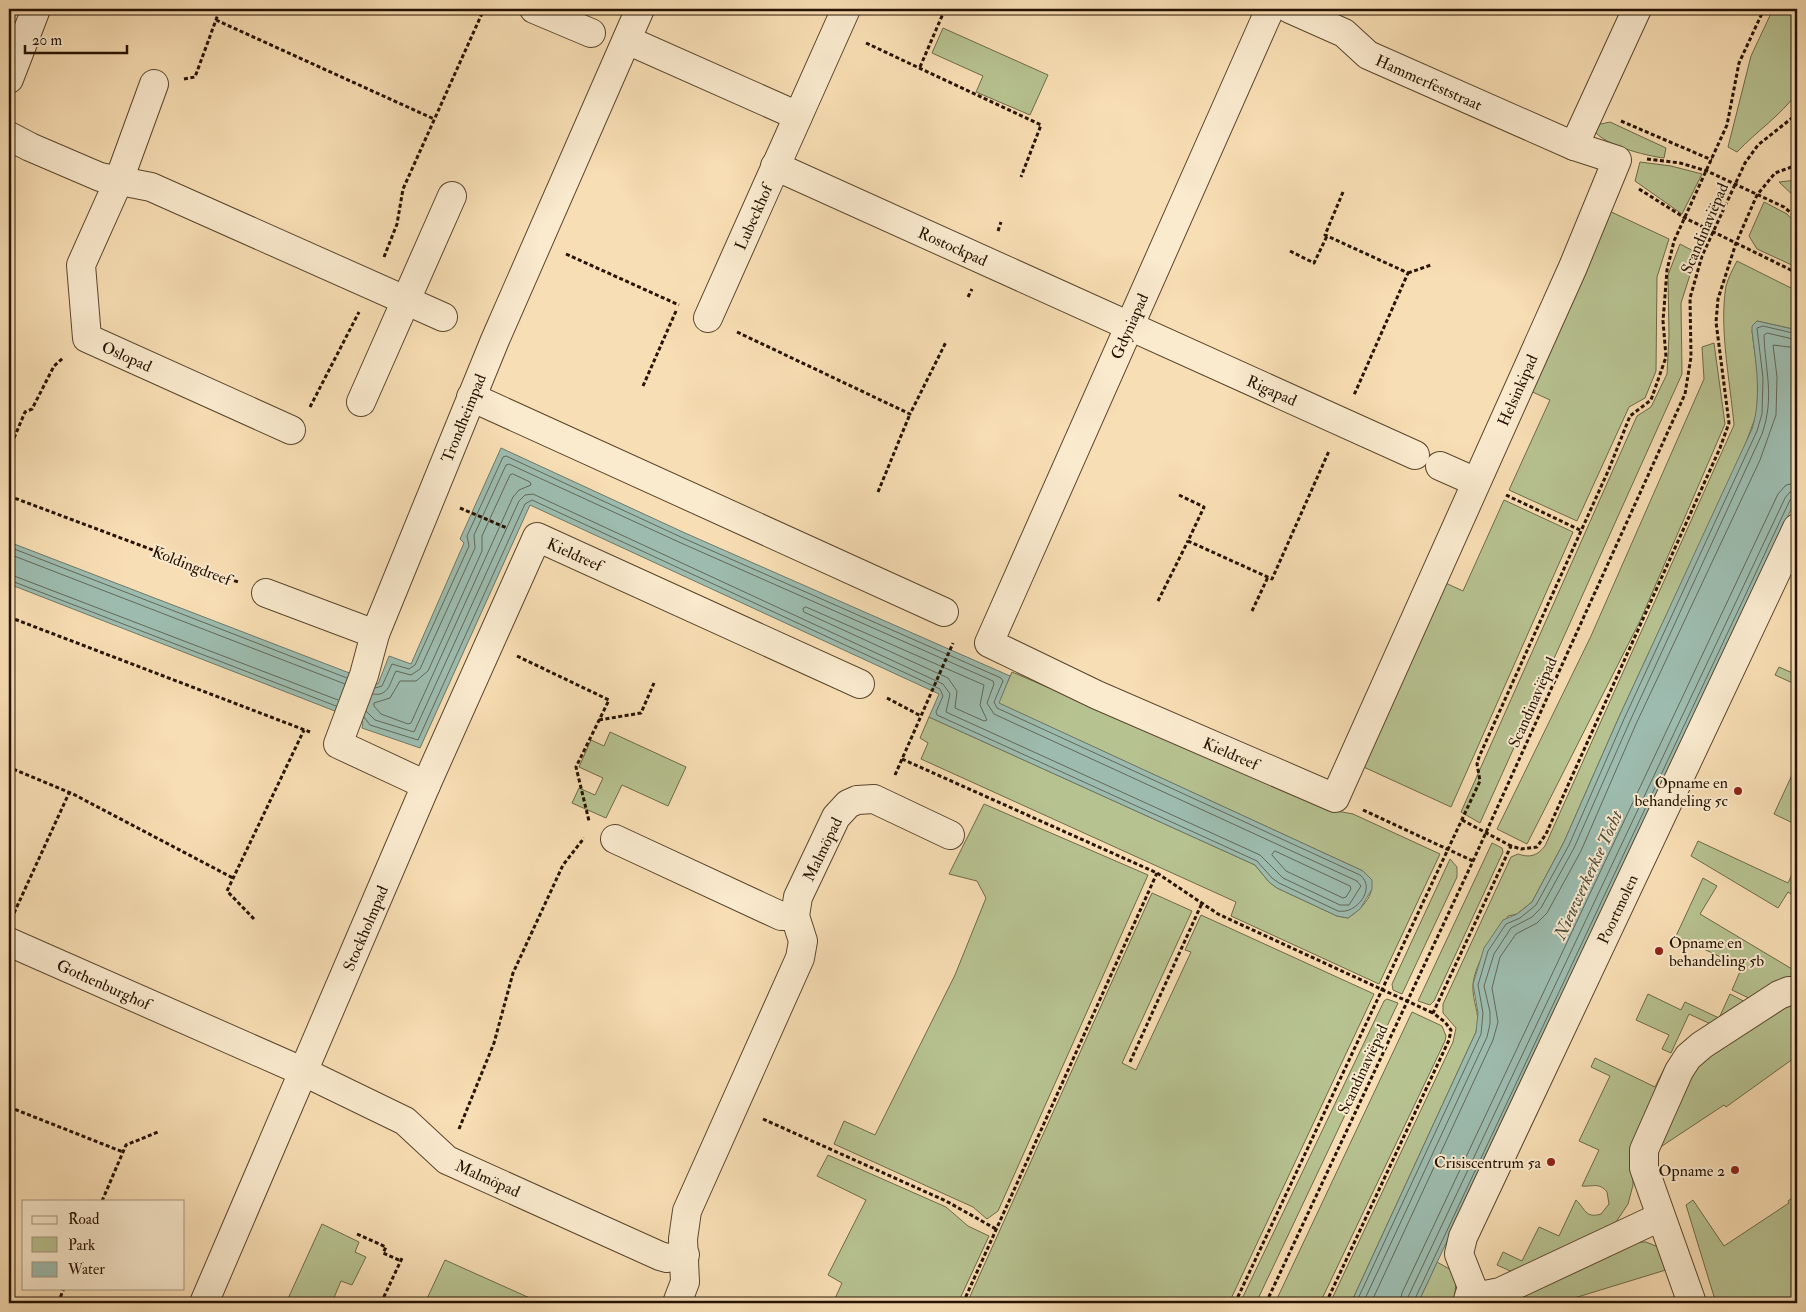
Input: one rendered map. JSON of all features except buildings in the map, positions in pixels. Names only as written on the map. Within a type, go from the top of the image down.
[{"type":"street","points":[[9,29],[17,9]]},
{"type":"street","points":[[9,79],[36,9]]},
{"type":"street","points":[[534,9],[591,33]]},
{"type":"street","name":"Trondheimpad","points":[[342,732],[364,675],[375,634],[471,397],[640,9]]},
{"type":"street","name":"Gdyniapad","points":[[989,643],[1270,9]]},
{"type":"street","name":"Hammerfeststraat","points":[[1290,9],[1344,33],[1368,55],[1574,146]]},
{"type":"street","points":[[1617,160],[1574,146],[1636,9]]},
{"type":"street","name":"Lubeckhof","points":[[708,318],[841,19]]},
{"type":"street","points":[[627,40],[798,116]]},
{"type":"street","name":"Oslopad","points":[[154,84],[118,180],[81,265],[87,338],[292,430]]},
{"type":"street","points":[[9,136],[100,177],[151,187],[443,317]]},
{"type":"street","name":"Helsinkipad","points":[[1335,798],[1572,266],[1617,160]]},
{"type":"street","name":"Rostockpad","points":[[775,166],[1130,325]]},
{"type":"street","points":[[361,402],[452,196]]},
{"type":"street","name":"Rigapad","points":[[1130,325],[1415,455]]},
{"type":"street","points":[[471,397],[944,612]]},
{"type":"street","points":[[1440,466],[1476,482]]},
{"type":"street","name":"Poortmolen","points":[[1660,1217],[1500,1292],[1469,1298],[1470,1278],[1459,1254],[1463,1237],[1797,528]]},
{"type":"street","name":"Kieldreef","points":[[426,785],[537,537],[860,684]]},
{"type":"street","points":[[266,593],[375,634]]},
{"type":"street","name":"Kieldreef","points":[[989,643],[1097,695],[1335,798]]},
{"type":"street","points":[[342,732],[426,785]]},
{"type":"street","name":"Stockholmpad","points":[[204,1303],[426,785]]},
{"type":"street","name":"Malmöpad","points":[[795,916],[798,897],[841,810],[856,800],[874,799],[950,835]]},
{"type":"street","points":[[603,834],[781,916],[795,916],[803,941],[800,958],[687,1211],[684,1232],[686,1282],[677,1303]]},
{"type":"street","name":"Gothenburghof","points":[[9,942],[304,1072]]},
{"type":"street","points":[[1692,1303],[1660,1217],[1644,1168],[1643,1154],[1683,1064],[1702,1044],[1779,995],[1789,991],[1797,992]]},
{"type":"street","name":"Malmöpad","points":[[304,1072],[406,1121],[447,1160],[660,1256],[667,1258],[685,1255]]},
{"type":"path","points":[[154,84],[195,77],[220,9]]},
{"type":"path","points":[[292,430],[304,419],[372,287],[398,224],[403,189],[484,9]]},
{"type":"path","points":[[920,67],[945,9]]},
{"type":"path","points":[[1235,1303],[1480,781],[1477,764],[1479,757],[1609,469],[1630,416],[1652,400],[1666,357],[1663,321],[1667,270],[1674,241],[1727,125],[1739,63],[1764,9]]},
{"type":"path","points":[[841,19],[920,67],[1041,125],[1021,177]]},
{"type":"path","points":[[216,20],[434,120]]},
{"type":"path","points":[[1590,108],[1712,160]]},
{"type":"path","name":"Scandinaviëpad","points":[[1266,1303],[1473,861],[1686,394],[1692,357],[1690,298],[1702,256],[1745,163],[1758,146],[1797,114]]},
{"type":"path","points":[[1617,160],[1646,159],[1680,163],[1707,171],[1784,207],[1797,218]]},
{"type":"path","points":[[1617,160],[1634,186],[1685,218],[1797,273]]},
{"type":"path","points":[[1462,820],[1511,846],[1521,849],[1536,847],[1546,834],[1729,423],[1716,322],[1718,299],[1736,243],[1757,195],[1775,173],[1797,165]]},
{"type":"path","points":[[1290,251],[1314,263],[1327,236]]},
{"type":"path","points":[[538,242],[678,304],[910,414]]},
{"type":"path","points":[[1408,273],[1431,265]]},
{"type":"path","points":[[643,386],[678,304]]},
{"type":"path","points":[[9,450],[25,412],[32,409],[54,366],[87,338]]},
{"type":"path","points":[[878,492],[910,414],[946,342]]},
{"type":"path","points":[[1476,482],[1580,530]]},
{"type":"path","name":"Koldingdreef","points":[[9,496],[266,593]]},
{"type":"path","points":[[468,511],[511,530]]},
{"type":"path","points":[[1158,602],[1188,541]]},
{"type":"path","points":[[1252,611],[1268,577]]},
{"type":"path","points":[[9,618],[304,730],[342,732]]},
{"type":"path","points":[[447,1160],[494,1043],[513,974],[563,866],[603,834],[576,767],[609,700],[490,643]]},
{"type":"path","points":[[883,803],[953,644]]},
{"type":"path","points":[[598,720],[641,713],[654,683]]},
{"type":"path","points":[[860,684],[921,716]]},
{"type":"path","points":[[254,919],[227,891],[304,730]]},
{"type":"path","points":[[9,757],[12,769],[69,793],[233,878]]},
{"type":"path","points":[[902,759],[1157,873],[1218,914],[1433,1013],[1451,1030],[1450,1040],[1326,1303]]},
{"type":"path","points":[[13,915],[69,793]]},
{"type":"path","points":[[1335,798],[1473,861]]},
{"type":"path","points":[[1433,1013],[1511,846]]},
{"type":"path","points":[[963,1303],[1157,873]]},
{"type":"path","points":[[1130,1062],[1202,903]]},
{"type":"path","points":[[735,1106],[946,1201],[996,1229]]},
{"type":"path","points":[[9,1108],[122,1152]]},
{"type":"path","points":[[102,1200],[126,1145],[158,1132]]},
{"type":"path","points":[[357,1234],[386,1247],[383,1253],[400,1261]]},
{"type":"path","points":[[381,1303],[403,1256]]},
{"type":"path","points":[[58,1303],[63,1290]]},
{"type":"green space","points":[[1773,9],[1797,9],[1797,93],[1784,109],[1737,152],[1728,147],[1751,56]]},
{"type":"green space","points":[[943,28],[1048,75],[1030,115],[976,92],[983,76],[932,53]]},
{"type":"green space","points":[[1610,122],[1666,148],[1664,158],[1646,155],[1612,144],[1596,132],[1592,126]]},
{"type":"green space","points":[[1640,162],[1671,166],[1702,174],[1682,214],[1635,181]]},
{"type":"green space","points":[[1797,180],[1797,199],[1779,182]]},
{"type":"green space","points":[[1764,202],[1787,214],[1797,225],[1797,258],[1794,266],[1757,249],[1749,236]]},
{"type":"green space","points":[[1607,210],[1669,239],[1657,277],[1656,371],[1645,398],[1629,407],[1577,521],[1509,490],[1550,400],[1526,389]]},
{"type":"green space","points":[[1680,244],[1697,253],[1681,303],[1682,374],[1480,823],[1461,812],[1637,416],[1651,407],[1667,374],[1669,336],[1668,275]]},
{"type":"green space","points":[[1737,261],[1797,291],[1797,330],[1757,321],[1752,331],[1758,378],[1757,413],[1742,453],[1619,717],[1564,842],[1532,902],[1517,914],[1508,916],[1480,962],[1473,981],[1478,1021],[1476,1032],[1351,1303],[1330,1303],[1453,1042],[1456,1028],[1443,1013],[1443,1004],[1511,857],[1518,854],[1533,855],[1545,846],[1734,425],[1724,337],[1724,302],[1726,286]]},
{"type":"green space","points":[[1714,343],[1725,424],[1640,621],[1527,844],[1497,829],[1591,636],[1704,379],[1702,347]]},
{"type":"green space","points":[[1504,500],[1573,532],[1451,807],[1357,764],[1439,580],[1463,591]]},
{"type":"green space","points":[[1779,667],[1797,675],[1797,685],[1775,675]]},
{"type":"green space","points":[[1012,672],[1337,811],[1353,814],[1440,854],[1379,984],[1231,916],[1236,902],[921,759],[928,743],[920,738],[929,717],[1255,865],[1269,882],[1277,888],[1337,916],[1348,918],[1369,897],[1371,884],[1369,877],[1363,871],[998,703]]},
{"type":"green space","points":[[610,732],[686,767],[668,806],[622,785],[606,818],[572,803],[579,788],[595,795],[603,778],[579,767],[591,740],[604,746]]},
{"type":"green space","points":[[1797,764],[1797,825],[1774,814]]},
{"type":"green space","points":[[984,804],[1148,875],[998,1211],[987,1219],[973,1207],[834,1144],[844,1121],[875,1135],[955,975],[986,898],[977,881],[949,874]]},
{"type":"green space","points":[[1698,841],[1788,883],[1797,864],[1797,898],[1788,892],[1778,908],[1691,856]]},
{"type":"green space","points":[[1492,843],[1502,848],[1503,852],[1434,1001],[1430,1005],[1418,1001]]},
{"type":"green space","points":[[1450,859],[1457,867],[1457,877],[1402,994],[1393,990],[1392,984]]},
{"type":"green space","points":[[1703,878],[1717,886],[1700,914],[1797,972],[1797,986],[1759,1003],[1732,990],[1742,967],[1676,936]]},
{"type":"green space","points":[[1152,893],[1192,911],[1122,1063],[1136,1070],[1191,952],[1185,950],[1201,915],[1374,994],[1229,1303],[967,1303]]},
{"type":"green space","points":[[1648,994],[1681,1010],[1685,1002],[1719,1018],[1730,994],[1753,1006],[1715,1026],[1689,1014],[1671,1053],[1662,1049],[1669,1035],[1636,1020]]},
{"type":"green space","points":[[1387,999],[1398,1003],[1256,1303],[1240,1303],[1384,1001]]},
{"type":"green space","points":[[1789,1001],[1797,1005],[1797,1056],[1726,1107],[1724,1105],[1659,1148],[1689,1068]]},
{"type":"green space","points":[[1412,1012],[1442,1026],[1446,1036],[1445,1041],[1320,1303],[1275,1303]]},
{"type":"green space","points":[[1595,1058],[1655,1087],[1667,1063],[1669,1064],[1633,1173],[1633,1185],[1628,1204],[1616,1222],[1517,1274],[1497,1265],[1503,1252],[1522,1261],[1539,1227],[1559,1236],[1576,1200],[1588,1214],[1592,1215],[1601,1214],[1609,1204],[1607,1192],[1601,1187],[1582,1186],[1599,1150],[1579,1141],[1610,1076],[1591,1067]]},
{"type":"green space","points":[[828,1155],[946,1207],[968,1226],[989,1236],[958,1303],[833,1303],[842,1283],[828,1275],[866,1200],[817,1176]]},
{"type":"green space","points":[[1797,1194],[1797,1297],[1776,1303],[1716,1303],[1686,1205],[1693,1200],[1724,1246],[1789,1203],[1788,1201]]},
{"type":"green space","points":[[322,1224],[359,1242],[355,1252],[366,1257],[352,1285],[341,1281],[333,1300],[338,1303],[286,1303]]},
{"type":"green space","points":[[1636,1242],[1646,1242],[1658,1247],[1669,1269],[1558,1303],[1502,1303]]},
{"type":"green space","points":[[445,1260],[541,1303],[425,1303]]},
{"type":"green space","points":[[1437,1262],[1453,1271],[1456,1283],[1454,1303],[1418,1303]]},
{"type":"water","name":"Nieuwerkerkse Tocht","points":[[1757,321],[1797,330],[1797,497],[1418,1303],[1351,1303],[1476,1032],[1478,1013],[1473,984],[1484,948],[1503,920],[1517,914],[1532,902],[1564,842],[1619,717],[1752,429],[1757,405],[1757,393],[1752,326]]},
{"type":"water","points":[[501,448],[685,533],[1010,676],[999,703],[1363,871],[1372,880],[1372,889],[1360,909],[1348,918],[1337,916],[1277,888],[1269,882],[1255,865],[929,717],[939,694],[530,505],[420,748],[362,728],[363,722],[9,584],[9,542],[378,684],[389,656],[411,664],[464,543],[460,539]]},
{"type":"place","name":"Opname en behandeling 5c","points":[[1738,791]]},
{"type":"place","name":"Opname en behandeling 5b","points":[[1659,951]]},
{"type":"place","name":"Crisiscentrum 5a","points":[[1551,1162]]},
{"type":"place","name":"Opname 2","points":[[1735,1170]]}]
